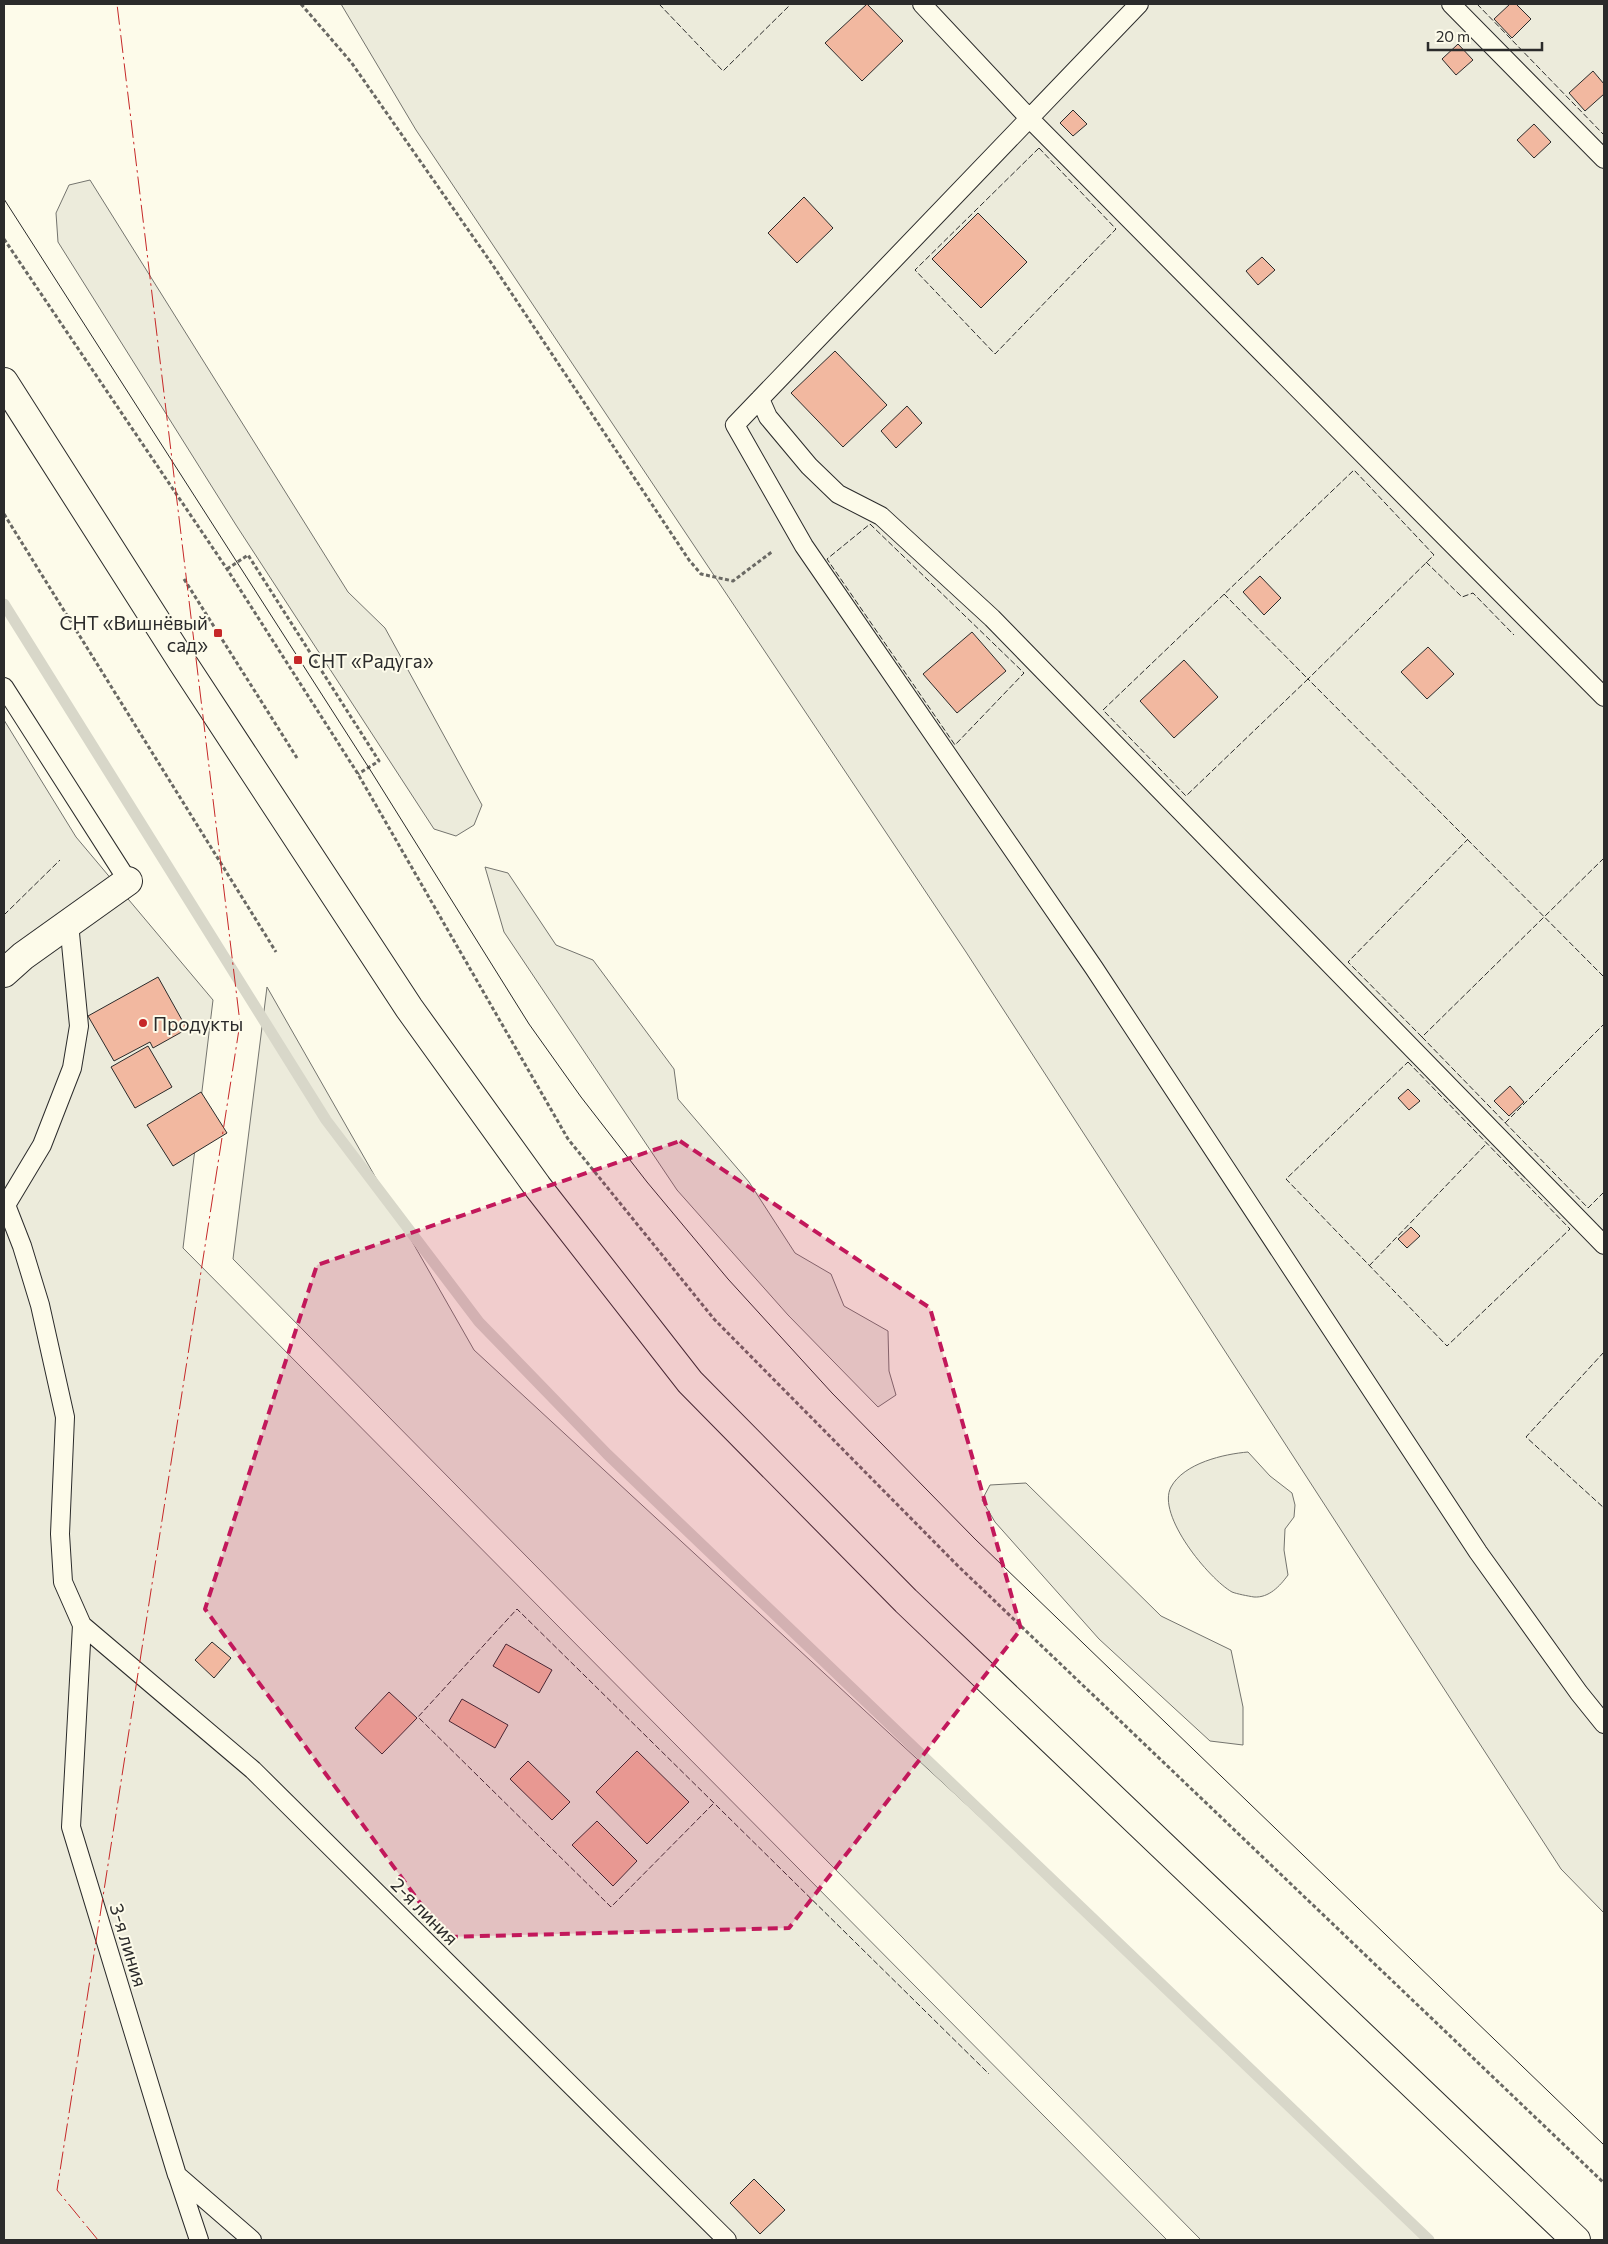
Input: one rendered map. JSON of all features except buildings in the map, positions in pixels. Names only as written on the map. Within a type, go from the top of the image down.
[{"type":"main road","points":[[8,398],[409,1008],[537,1186],[690,1382],[906,1602],[1576,2240]]},
{"type":"main road","points":[[4,973],[23,956],[128,881]]},
{"type":"lane","points":[[922,4],[1028,117],[1604,697]]},
{"type":"lane","points":[[1138,4],[735,425],[797,533],[1094,968],[1478,1552],[1579,1693],[1604,1724]]},
{"type":"lane","points":[[1451,4],[1604,159]]},
{"type":"lane","points":[[760,399],[768,417],[809,466],[838,494],[881,516],[992,618],[1604,1245]]},
{"type":"lane","points":[[4,688],[128,881]]},
{"type":"lane","points":[[68,923],[79,1026],[72,1068],[42,1145],[5,1205],[22,1246],[40,1305],[65,1417],[60,1534],[63,1582],[82,1625]]},
{"type":"lane","name":"3-я линия","points":[[82,1625],[71,1827],[177,2175],[199,2240]]},
{"type":"lane","name":"2-я линия","points":[[82,1625],[252,1770],[727,2240]]},
{"type":"lane","points":[[177,2175],[252,2240]]},
{"type":"path","points":[[301,4],[351,62],[492,264],[689,560],[701,574],[733,581],[797,533]]},
{"type":"path","points":[[4,239],[227,569],[358,774],[568,1139],[714,1320],[958,1566],[1604,2183]]},
{"type":"path","points":[[4,514],[276,952]]},
{"type":"path","points":[[227,569],[248,555],[380,761],[358,774]]},
{"type":"path","points":[[184,579],[298,758]]},
{"type":"highlighted area","points":[[680,1141],[930,1308],[1021,1629],[789,1928],[445,1937],[205,1609],[317,1265]]},
{"type":"shaded area","points":[[341,4],[1604,4],[1604,1913],[1561,1869],[966,952],[416,130]]},
{"type":"shaded area","points":[[90,180],[348,592],[385,628],[482,805],[474,825],[456,836],[434,829],[236,525],[58,242],[56,213],[69,185]]},
{"type":"shaded area","points":[[4,720],[76,837],[213,1000],[183,1248],[1167,2240],[4,2240]]},
{"type":"shaded area","points":[[485,867],[508,873],[556,945],[593,960],[674,1069],[678,1099],[749,1182],[795,1253],[831,1274],[844,1306],[888,1331],[889,1371],[896,1395],[878,1407],[788,1315],[677,1190],[504,932]]},
{"type":"shaded area","points":[[267,987],[474,1350],[1110,1937],[1426,2240],[1201,2240],[233,1259]]},
{"type":"shaded area","points":[[1248,1452],[1270,1476],[1292,1493],[1295,1505],[1294,1517],[1285,1529],[1284,1550],[1288,1575],[1274,1590],[1265,1596],[1259,1597],[1232,1592],[1211,1574],[1187,1545],[1171,1513],[1168,1499],[1171,1487],[1177,1479],[1195,1466],[1205,1461]]},
{"type":"shaded area","points":[[1026,1483],[1161,1616],[1231,1650],[1243,1707],[1243,1745],[1210,1741],[1099,1639],[995,1522],[982,1500],[990,1485]]},
{"type":"waterway","points":[[4,604],[326,1120],[479,1322],[607,1454],[1429,2240]]},
{"type":"tram line","points":[[4,199],[369,768],[529,1024],[581,1097],[647,1182],[728,1279],[832,1393],[975,1539],[1604,2145]]},
{"type":"fence","points":[[659,4],[723,71],[791,4]]},
{"type":"fence","points":[[1477,4],[1604,135]]},
{"type":"fence","points":[[1039,148],[1116,229],[995,354],[915,270],[1039,148]]},
{"type":"fence","points":[[1224,594],[1308,679],[1186,796],[1103,710],[1354,470],[1434,555],[1308,679],[1604,977]]},
{"type":"fence","points":[[870,524],[1024,673],[955,745],[827,559],[870,524]]},
{"type":"fence","points":[[1426,562],[1462,597],[1473,593],[1514,635]]},
{"type":"fence","points":[[1422,1037],[1348,962],[1468,839]]},
{"type":"fence","points":[[1604,858],[1422,1037],[1588,1208],[1604,1192]]},
{"type":"fence","points":[[4,915],[60,860]]},
{"type":"fence","points":[[1505,1123],[1604,1024]]},
{"type":"fence","points":[[1408,1062],[1570,1229],[1447,1346],[1286,1179],[1408,1062]]},
{"type":"fence","points":[[1369,1266],[1487,1143]]},
{"type":"fence","points":[[1604,1352],[1526,1437],[1604,1508]]},
{"type":"fence","points":[[713,1804],[611,1907],[418,1717],[517,1609],[989,2074]]},
{"type":"power","points":[[98,2240],[57,2190],[240,1023],[117,4]]},
{"type":"place","name":"СНТ «Вишнёвый сад»","points":[[218,633]]},
{"type":"place","name":"СНТ «Радуга»","points":[[298,660]]},
{"type":"place","name":"Продукты","points":[[143,1023]]}]
